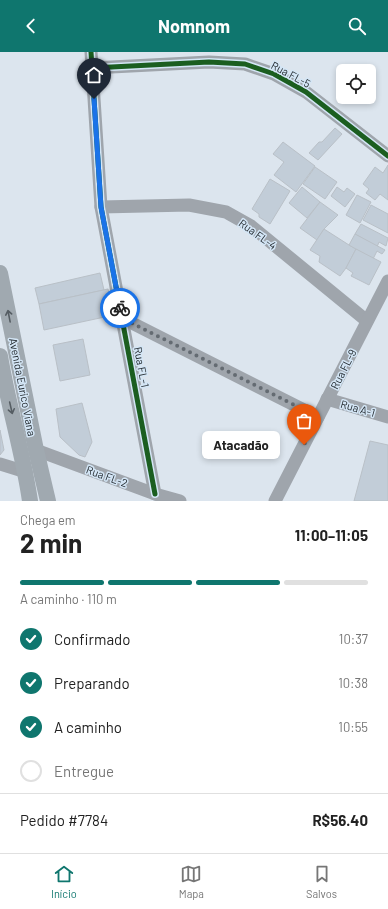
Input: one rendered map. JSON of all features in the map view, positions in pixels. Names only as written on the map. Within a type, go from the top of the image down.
[{"type":"main road","name":"Avenida Eurico Viana","points":[[0,273],[36,450],[48,501]]},
{"type":"main road","name":"Avenida Eurico Viana","points":[[0,356],[2,376],[26,472],[30,501]]},
{"type":"street","name":"Rua FL-1","points":[[91,52],[101,207],[122,318],[162,497]]},
{"type":"street","name":"Rua FL-5","points":[[92,68],[208,62],[245,64],[274,74],[306,92],[388,156]]},
{"type":"street","name":"Rua FL-4","points":[[101,207],[190,205],[226,212],[251,226],[367,321]]},
{"type":"street","name":"Rua FL-9","points":[[276,501],[388,281]]},
{"type":"street","points":[[122,318],[318,417]]},
{"type":"street","points":[[2,376],[22,383]]},
{"type":"street","name":"Rua A-1","points":[[327,399],[388,416]]},
{"type":"street","name":"Rua FL-2","points":[[36,450],[162,497],[180,501]]},
{"type":"street","points":[[0,464],[26,472]]},
{"type":"building","points":[[335,128],[342,134],[318,160],[309,153]]},
{"type":"building","points":[[283,142],[315,166],[296,192],[274,175],[284,162],[273,154]]},
{"type":"building","points":[[388,165],[388,200],[380,194],[375,200],[366,193],[369,189],[363,184],[375,167],[383,173]]},
{"type":"building","points":[[315,167],[337,182],[325,199],[303,184]]},
{"type":"building","points":[[270,179],[290,191],[270,224],[259,217],[259,214],[252,209]]},
{"type":"building","points":[[302,187],[320,202],[307,218],[289,203]]},
{"type":"building","points":[[337,187],[344,192],[347,188],[355,194],[345,207],[331,196]]},
{"type":"building","points":[[357,195],[371,202],[360,223],[346,215]]},
{"type":"building","points":[[320,202],[338,215],[324,229],[317,240],[300,228]]},
{"type":"building","points":[[371,205],[388,214],[388,233],[363,220]]},
{"type":"building","points":[[361,224],[388,238],[386,246],[379,242],[377,247],[355,234]]},
{"type":"building","points":[[324,229],[356,249],[340,276],[319,262],[320,256],[310,250]]},
{"type":"building","points":[[355,234],[385,250],[382,254],[377,251],[373,259],[349,245]]},
{"type":"building","points":[[356,249],[381,262],[369,285],[351,276],[353,273],[346,268]]},
{"type":"building","points":[[100,273],[104,290],[39,304],[35,288]]},
{"type":"building","points":[[108,289],[114,315],[44,330],[39,304]]},
{"type":"building","points":[[83,339],[90,375],[60,381],[53,345]]},
{"type":"building","points":[[82,403],[92,442],[85,457],[79,455],[60,437],[56,409]]},
{"type":"building","points":[[0,430],[4,450],[0,455]]},
{"type":"building","points":[[370,441],[388,445],[388,501],[354,501]]},
{"type":"cycle path","points":[[91,52],[101,207],[155,494]]},
{"type":"cycle path","points":[[92,68],[209,62],[245,64],[274,74],[306,92],[388,156]]},
{"type":"way so far","points":[[120,308],[122,318],[318,417],[304,445]]},
{"type":"place","name":"Atacadão","points":[[304,445]]},
{"type":"route","points":[[94,99],[101,207],[120,308]]}]
